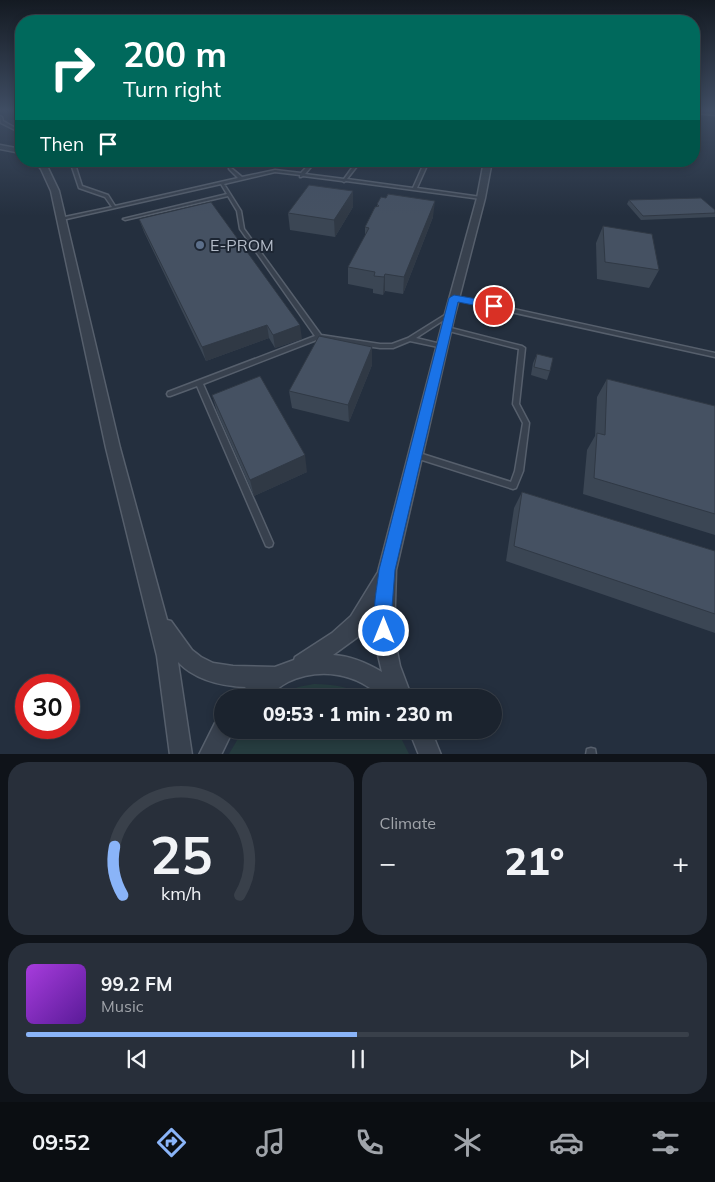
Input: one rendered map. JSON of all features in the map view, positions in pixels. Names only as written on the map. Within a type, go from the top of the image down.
[{"type":"street","points":[[0,147],[15,150]]},
{"type":"street","points":[[43,167],[55,191],[113,448],[160,623],[173,693],[181,754]]},
{"type":"street","points":[[398,689],[386,654],[384,607],[387,570],[446,329],[481,198],[487,167]]},
{"type":"street","points":[[259,689],[274,677],[297,667],[338,640],[357,623],[372,602],[387,570]]},
{"type":"street","points":[[160,623],[177,646],[194,664],[218,674],[244,678],[274,677]]},
{"type":"street","points":[[297,667],[316,663],[334,663],[353,667],[374,677],[387,689]]},
{"type":"street","points":[[210,754],[218,739]]},
{"type":"street","points":[[424,739],[430,754]]},
{"type":"lane","points":[[74,167],[80,187],[107,196],[112,201],[114,207]]},
{"type":"lane","points":[[301,176],[309,167]]},
{"type":"lane","points":[[344,181],[354,167]]},
{"type":"lane","points":[[414,190],[424,167]]},
{"type":"lane","points":[[230,168],[241,179]]},
{"type":"lane","points":[[62,219],[275,171],[301,176],[481,198]]},
{"type":"lane","points":[[222,184],[239,210],[242,228],[319,337]]},
{"type":"lane","points":[[125,219],[230,195]]},
{"type":"lane","points":[[454,298],[715,355]]},
{"type":"lane","points":[[170,394],[319,337],[380,346],[393,346],[410,339],[450,314]]},
{"type":"lane","points":[[416,455],[513,486],[519,472],[526,423],[516,404],[522,348],[446,329]]},
{"type":"lane","points":[[410,339],[443,346]]},
{"type":"lane","points":[[199,383],[269,543]]},
{"type":"green space","points":[[314,684],[348,689],[294,689]]},
{"type":"green space","points":[[238,739],[402,739],[409,754],[229,754]]},
{"type":"building","points":[[309,185],[353,191],[334,220],[288,213]]},
{"type":"building","points":[[388,194],[435,201],[404,277],[385,274],[384,277],[374,276],[375,272],[348,267],[369,228],[365,227],[375,207],[379,206],[377,204],[381,197],[386,198]]},
{"type":"building","points":[[701,198],[715,210],[715,213],[643,216],[629,200]]},
{"type":"building","points":[[211,202],[300,325],[273,335],[267,325],[202,347],[139,219]]},
{"type":"building","points":[[603,226],[652,234],[659,270],[605,262]]},
{"type":"building","points":[[319,336],[372,347],[348,405],[289,391]]},
{"type":"building","points":[[537,354],[553,358],[550,371],[534,367]]},
{"type":"building","points":[[260,376],[305,455],[250,480],[212,395]]},
{"type":"building","points":[[607,379],[715,406],[715,514],[594,478],[597,433],[605,435]]},
{"type":"building","points":[[522,492],[715,551],[715,614],[514,546]]},
{"type":"place","name":"E-PROM","points":[[200,245]]},
{"type":"route","points":[[384,631],[387,570],[454,298],[494,306]]}]
